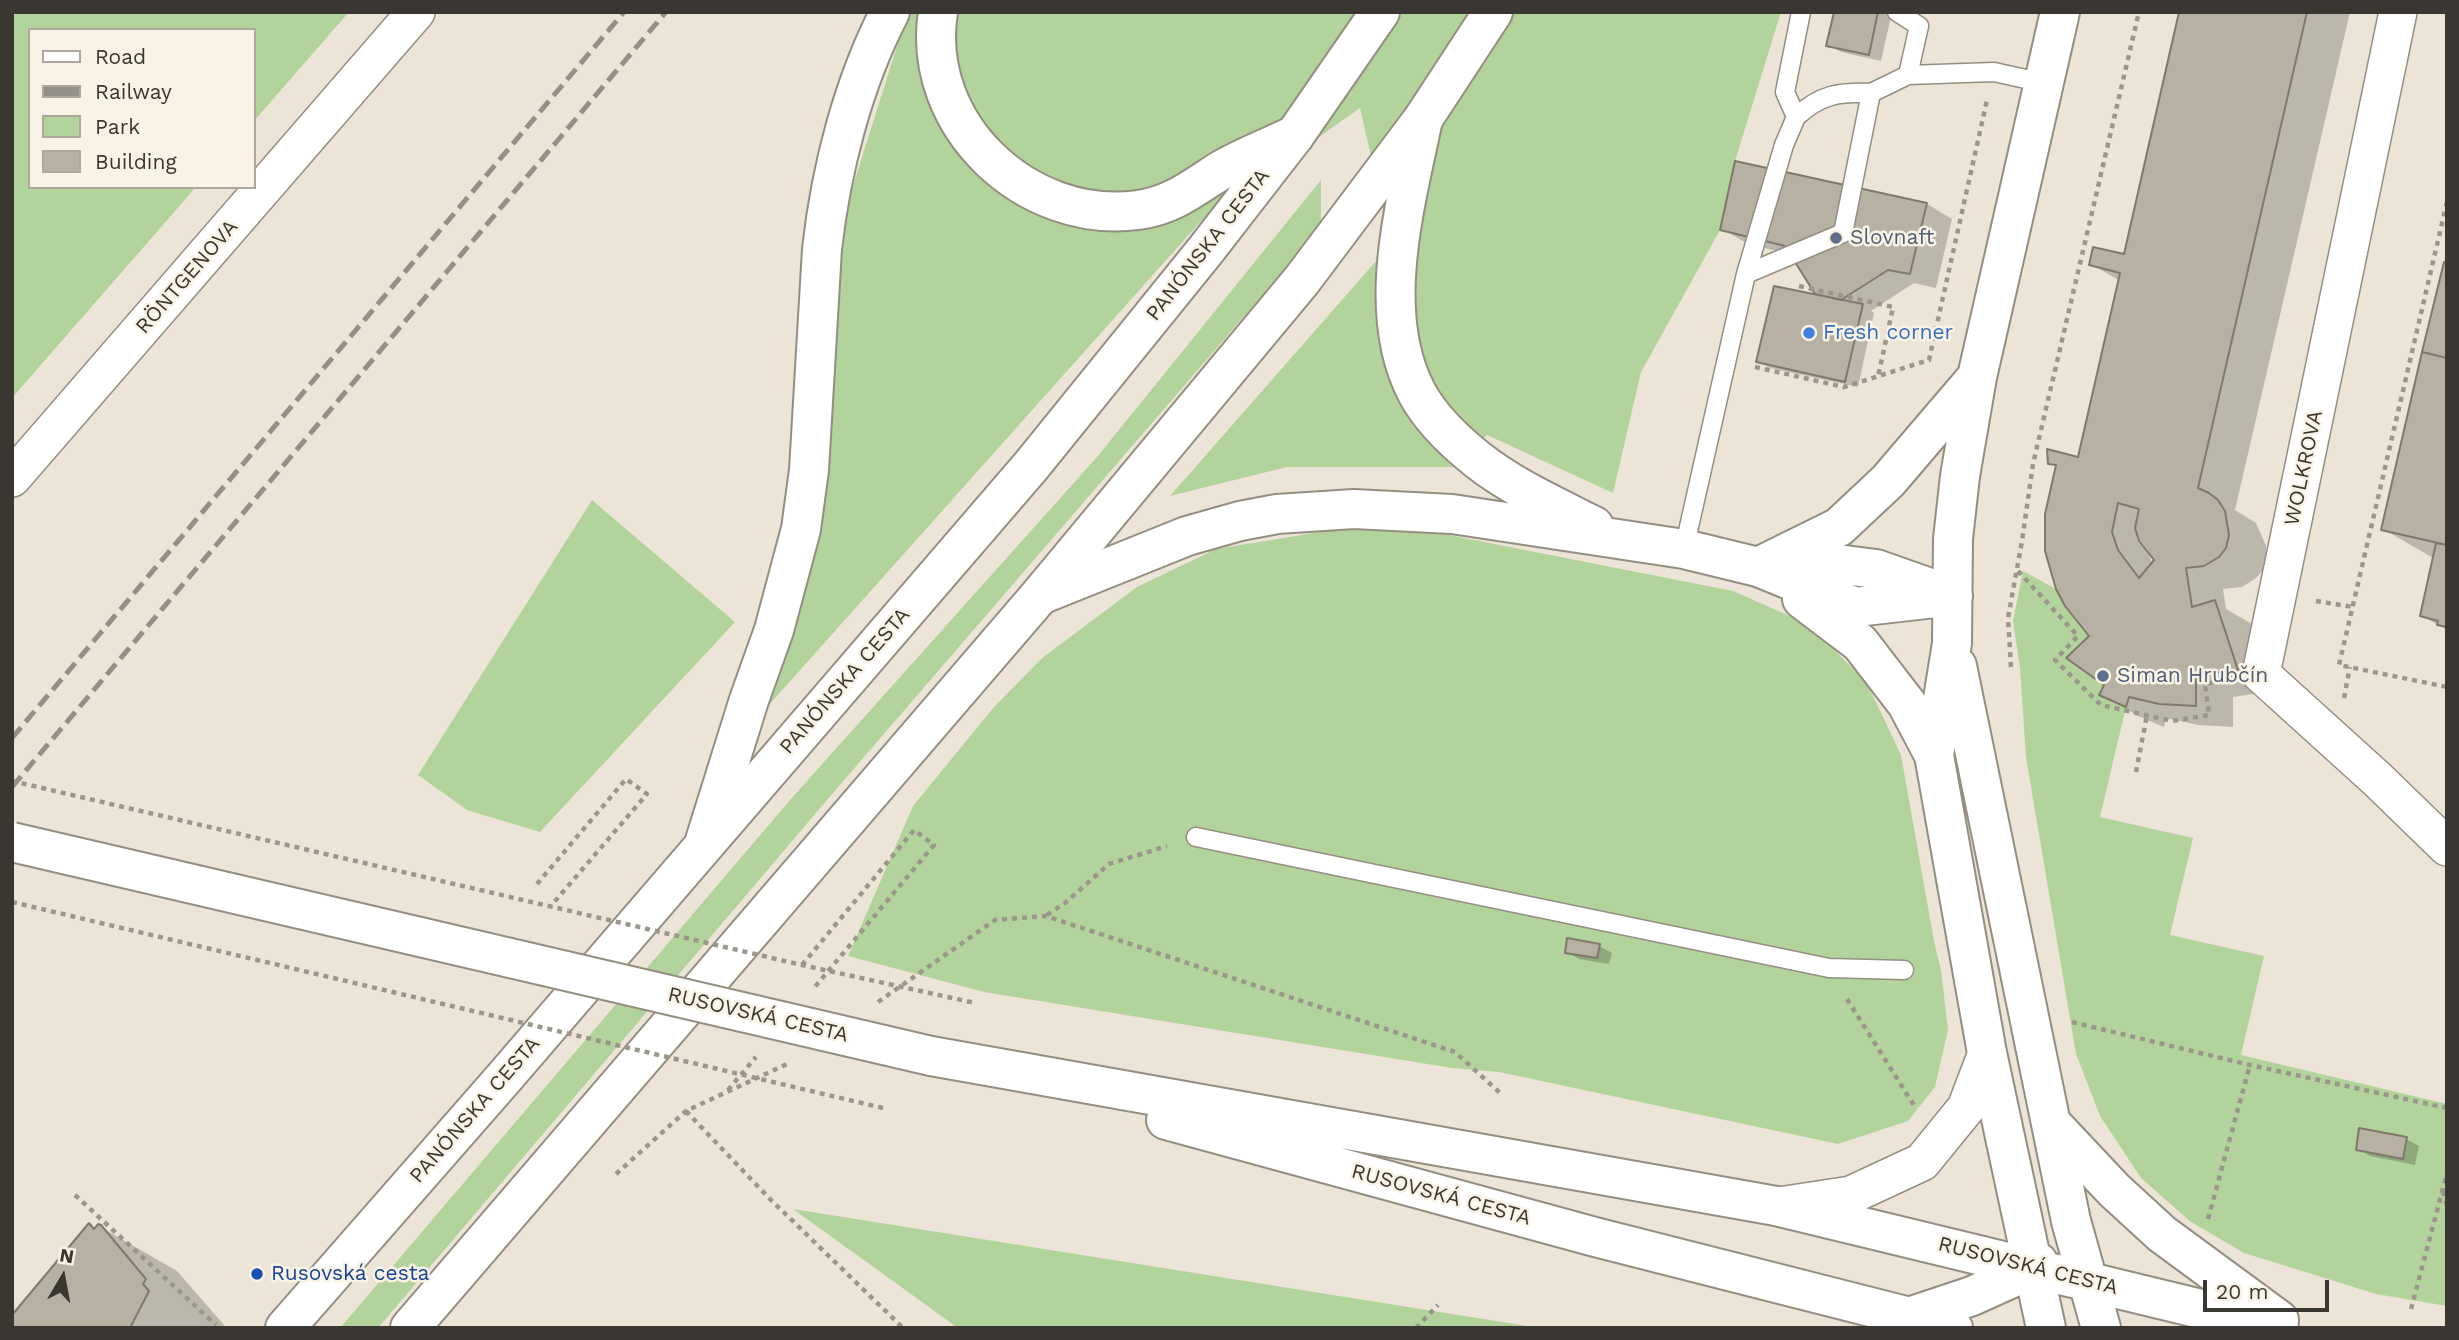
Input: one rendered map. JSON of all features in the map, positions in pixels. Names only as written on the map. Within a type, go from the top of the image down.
[{"type":"street","name":"RÖNTGENOVA","points":[[12,478],[416,12]]},
{"type":"street","points":[[704,844],[749,700],[774,631],[801,529],[809,470],[826,213],[848,119],[875,44],[890,12]]},
{"type":"street","points":[[938,12],[935,32],[936,59],[943,87],[960,123],[995,165],[1018,183],[1057,202],[1082,209],[1113,211],[1138,210],[1163,204],[1191,191],[1223,169],[1295,135]]},
{"type":"street","name":"PANÓNSKA CESTA","points":[[285,1328],[1031,466],[1295,135],[1380,12]]},
{"type":"street","points":[[410,1328],[1040,595],[1302,280],[1423,119],[1493,12]]},
{"type":"street","points":[[1934,755],[1952,643],[1953,539],[1960,476],[1977,377],[2060,12]]},
{"type":"street","name":"WOLKROVA","points":[[2261,674],[2398,12]]},
{"type":"street","points":[[1423,119],[1404,213],[1396,273],[1399,334],[1406,365],[1417,393],[1433,418],[1479,461],[1540,499],[1621,540]]},
{"type":"street","points":[[1758,566],[1839,527],[1888,481],[1977,377]]},
{"type":"street","points":[[1040,595],[1187,536],[1240,521],[1289,513],[1354,509],[1441,513],[1684,549],[1758,566],[1814,561],[1877,569],[1953,596]]},
{"type":"street","points":[[1758,566],[1860,643],[1907,704],[1934,755],[1987,1053],[2046,1328]]},
{"type":"street","points":[[1952,643],[2071,1221],[2101,1328]]},
{"type":"street","points":[[2261,674],[2377,779],[2447,847]]},
{"type":"street","name":"RUSOVSKÁ CESTA","points":[[12,842],[931,1056],[1595,1237],[1953,1328]]},
{"type":"street","name":"RUSOVSKÁ CESTA","points":[[1776,1206],[1851,1195],[1922,1162],[1966,1108],[1987,1053]]},
{"type":"street","name":"RUSOVSKÁ CESTA","points":[[931,1056],[1776,1206],[2279,1328]]},
{"type":"street","points":[[2050,1123],[2114,1190],[2162,1234],[2289,1328]]},
{"type":"street","points":[[1912,1316],[1972,1296],[2034,1268],[2071,1221]]},
{"type":"lane","points":[[1796,117],[1785,92],[1801,12]]},
{"type":"lane","points":[[1897,12],[1925,19],[1908,75]]},
{"type":"lane","points":[[1684,549],[1746,274],[1784,145],[1796,117],[1822,98],[1842,92],[1871,93],[1908,75],[1994,72],[2044,83]]},
{"type":"lane","points":[[1746,274],[1843,233],[1871,93]]},
{"type":"lane","points":[[1196,837],[1829,968],[1904,970]]},
{"type":"path","points":[[2011,667],[2008,618],[2033,464],[2138,12]]},
{"type":"path","points":[[1752,366],[1844,387],[1928,360],[1994,72]]},
{"type":"path","points":[[2447,202],[2339,666],[2447,687]]},
{"type":"path","points":[[1798,286],[1893,307],[1878,377]]},
{"type":"path","points":[[2017,570],[2078,636],[2055,660],[2101,705],[2172,721],[2209,715],[2205,684],[2261,674]]},
{"type":"path","points":[[2136,772],[2147,715]]},
{"type":"path","points":[[537,884],[626,779],[648,794],[550,906]]},
{"type":"path","points":[[12,781],[975,1003]]},
{"type":"path","points":[[802,965],[914,830],[934,845],[840,958]]},
{"type":"path","points":[[1046,916],[1109,864],[1196,837]]},
{"type":"path","points":[[12,902],[887,1109]]},
{"type":"path","points":[[873,1005],[995,920],[1046,916],[1455,1052],[1500,1093]]},
{"type":"path","points":[[1829,968],[1889,1069],[1918,1111]]},
{"type":"path","points":[[2062,1020],[2447,1108]]},
{"type":"path","points":[[616,1174],[686,1111],[785,1066],[796,1058]]},
{"type":"path","points":[[2205,1229],[2250,1065]]},
{"type":"path","points":[[686,1111],[768,1197],[903,1328]]},
{"type":"path","points":[[2411,1309],[2447,1173]]},
{"type":"path","points":[[2443,1190],[2447,1206]]},
{"type":"path","points":[[75,1195],[216,1325]]},
{"type":"path","points":[[1416,1328],[1438,1305]]},
{"type":"green space","points":[[12,12],[349,12],[256,119],[256,28],[28,28],[28,189],[194,189],[12,398]]},
{"type":"green space","points":[[912,12],[1781,12],[1735,161],[1720,230],[1641,372],[1613,493],[1487,435],[1455,467],[1287,467],[1170,496],[1391,244],[1360,108],[1201,221],[760,715],[821,531],[846,208],[904,24]]},
{"type":"green space","points":[[1321,180],[1321,227],[833,793],[378,1328],[340,1328],[790,800],[1097,457]]},
{"type":"green space","points":[[592,500],[735,622],[540,832],[467,810],[418,775]]},
{"type":"green space","points":[[1338,529],[1444,534],[1733,591],[1810,625],[1867,683],[1901,755],[1941,970],[1948,1030],[1935,1087],[1908,1121],[1838,1144],[1499,1072],[1452,1068],[984,992],[848,956],[913,806],[994,707],[1042,658],[1137,587],[1216,549]]},
{"type":"green space","points":[[2023,571],[2056,589],[2065,606],[2089,636],[2067,658],[2104,685],[2099,695],[2126,707],[2100,817],[2193,838],[2170,935],[2264,956],[2241,1055],[2447,1104],[2447,1306],[2376,1294],[2244,1253],[2191,1222],[2141,1178],[2100,1116],[2076,1054],[2026,757],[2020,668],[2013,621]]},
{"type":"green space","points":[[793,1209],[1540,1328],[958,1328]]},
{"type":"building","points":[[1834,12],[1878,12],[1869,55],[1826,46]]},
{"type":"building","points":[[2179,12],[2307,12],[2198,488],[2218,500],[2225,511],[2229,535],[2226,548],[2219,557],[2204,566],[2186,568],[2192,607],[2215,600],[2238,670],[2196,676],[2196,706],[2159,704],[2129,697],[2126,707],[2099,695],[2104,685],[2066,658],[2089,636],[2065,606],[2056,589],[2045,551],[2045,514],[2056,465],[2048,464],[2047,449],[2078,457],[2120,273],[2089,265],[2093,247],[2124,254]],"holes":[[[2118,503],[2139,509],[2135,528],[2139,541],[2154,560],[2139,578],[2118,550],[2112,532]]]},
{"type":"building","name":"Slovnaft","points":[[1735,161],[1927,203],[1910,274],[1888,270],[1841,300],[1815,294],[1785,246],[1720,230]]},
{"type":"building","points":[[2444,262],[2447,263],[2447,358],[2422,352]]},
{"type":"building","name":"Fresh corner","points":[[1774,286],[1863,304],[1845,382],[1756,362]]},
{"type":"building","points":[[2422,352],[2447,358],[2447,545],[2381,530]]},
{"type":"building","points":[[2436,543],[2447,545],[2447,627],[2437,625],[2438,621],[2420,616]]},
{"type":"building","points":[[1567,938],[1600,944],[1597,958],[1565,953]]},
{"type":"building","points":[[2359,1128],[2407,1137],[2403,1159],[2356,1150]]},
{"type":"building","points":[[89,1223],[94,1229],[98,1224],[101,1225],[146,1279],[143,1284],[149,1291],[130,1328],[12,1328],[12,1315]]},
{"type":"railway","points":[[12,738],[624,12]]},
{"type":"railway","points":[[12,787],[666,12]]},
{"type":"place","name":"Slovnaft","points":[[1836,238]]},
{"type":"place","name":"Fresh corner","points":[[1809,333]]},
{"type":"place","name":"Siman Hrubčín","points":[[2103,676]]},
{"type":"place","name":"Rusovská cesta","points":[[257,1274]]}]
